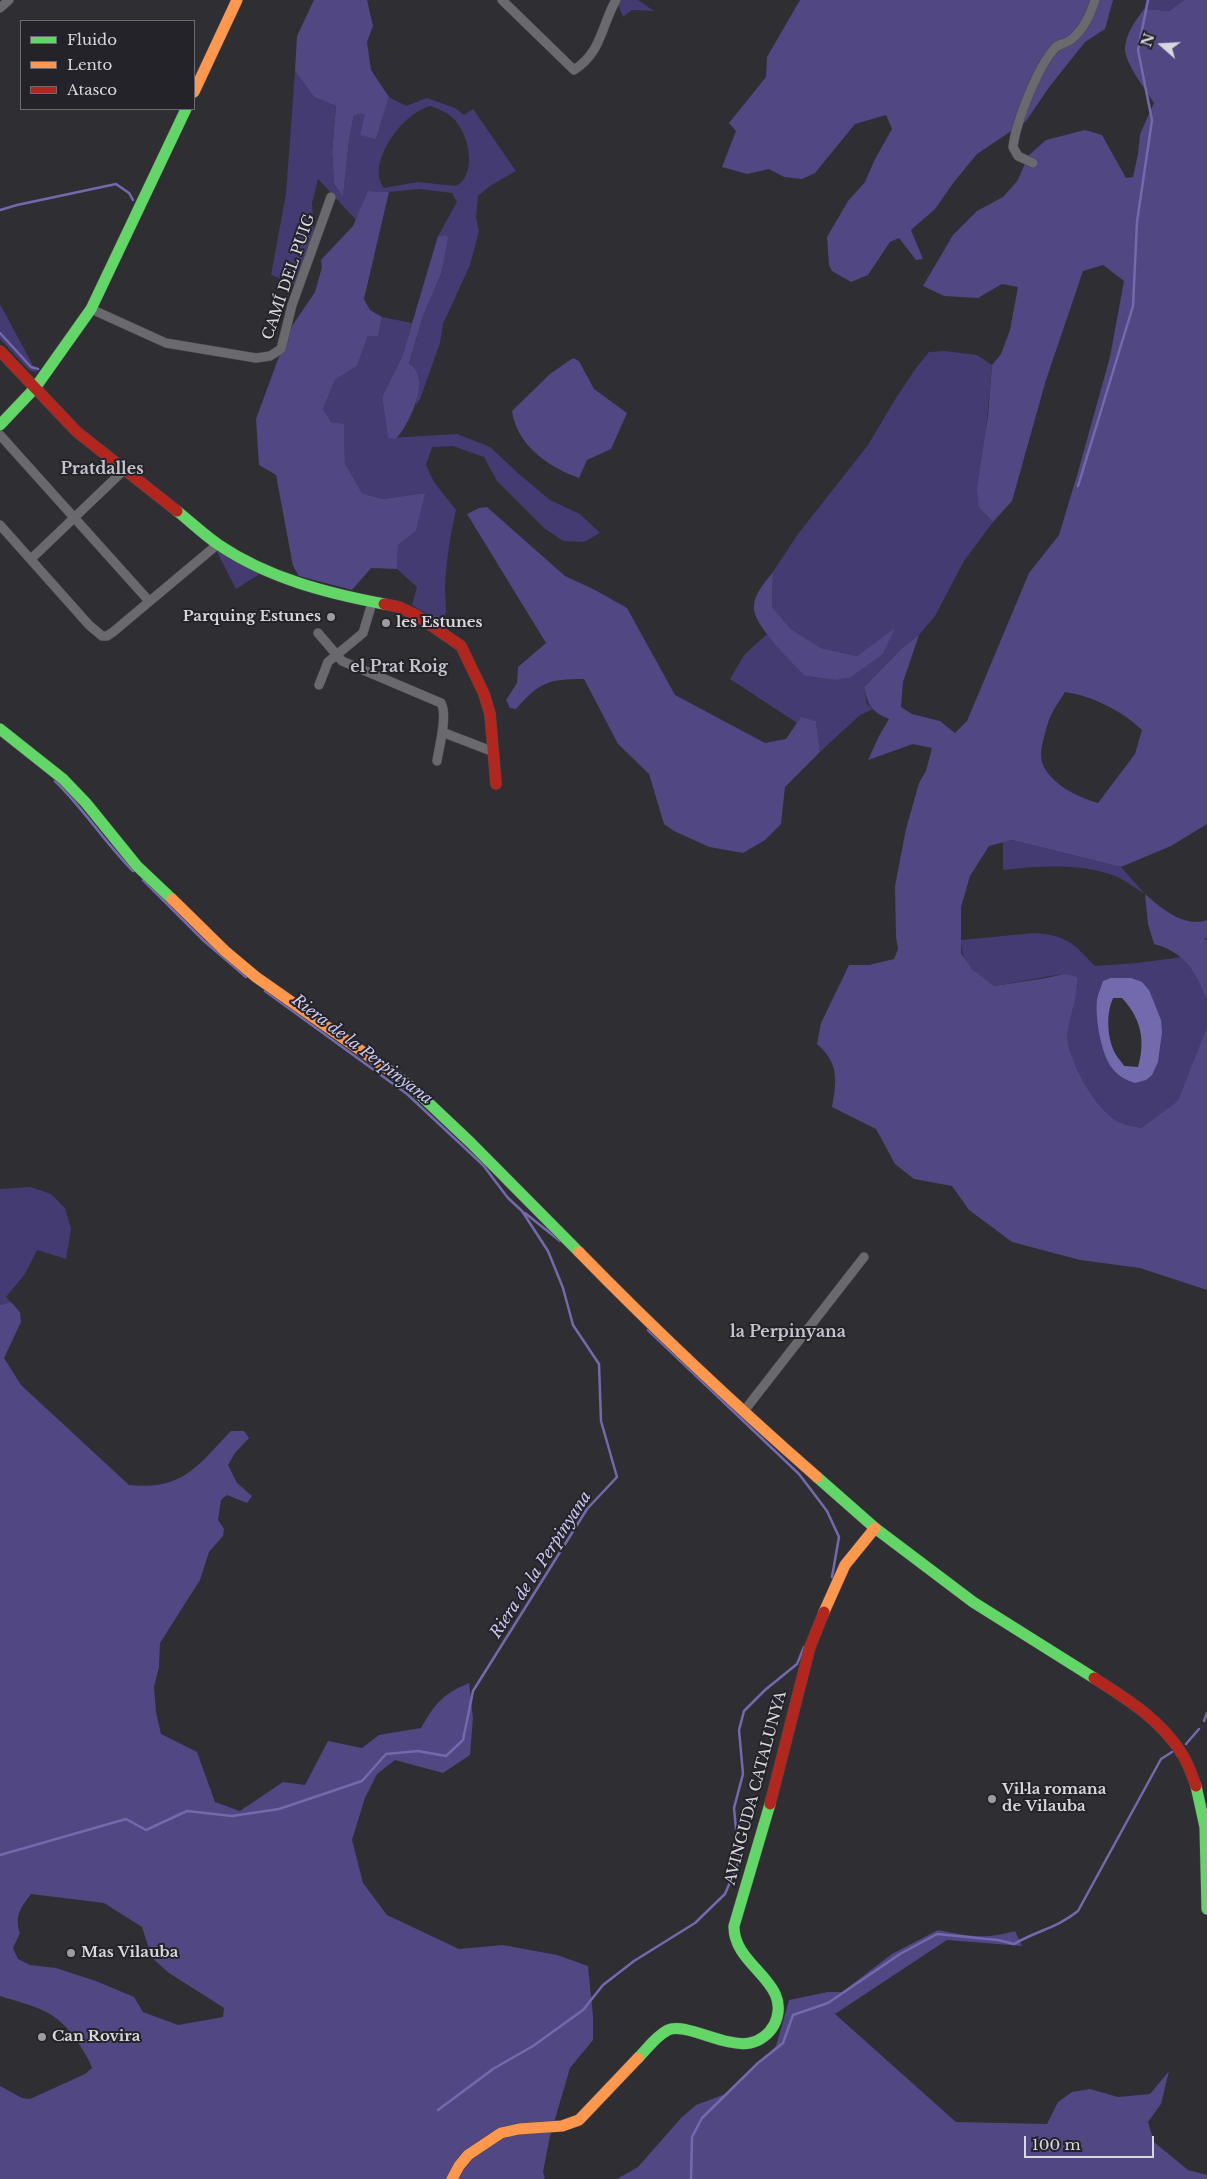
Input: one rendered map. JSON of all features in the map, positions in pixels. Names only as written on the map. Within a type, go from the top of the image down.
[{"type":"street","points":[[0,8],[9,0]]},
{"type":"street","points":[[195,90],[237,0]]},
{"type":"street","points":[[502,0],[523,18],[574,70],[585,63],[596,49],[608,14],[616,0]]},
{"type":"street","points":[[1033,163],[1018,156],[1013,147],[1022,114],[1047,60],[1056,46],[1068,42],[1084,26],[1095,0]]},
{"type":"street","points":[[0,425],[35,388],[92,309],[186,110]]},
{"type":"street","name":"CAMÍ DEL PUIG","points":[[92,309],[166,343],[256,358],[270,356],[281,349],[292,305],[331,197]]},
{"type":"street","points":[[0,352],[71,426],[218,544],[244,560],[282,578],[372,603],[399,608],[416,615],[461,646],[487,702],[490,714],[496,784]]},
{"type":"street","points":[[0,435],[149,601]]},
{"type":"street","points":[[31,559],[124,470]]},
{"type":"street","points":[[0,525],[102,636],[107,636],[113,632],[218,544]]},
{"type":"street","points":[[319,685],[328,662],[363,633],[372,603]]},
{"type":"street","points":[[318,634],[342,661],[441,703],[444,712],[437,761]]},
{"type":"street","points":[[0,729],[63,779],[86,803],[137,866],[225,951],[256,977],[416,1090],[470,1142],[620,1295],[744,1411],[874,1528],[973,1602],[1124,1696],[1151,1717],[1169,1735],[1182,1754],[1199,1791],[1205,1826],[1207,1909]]},
{"type":"street","points":[[442,732],[494,752]]},
{"type":"street","points":[[744,1411],[864,1257]]},
{"type":"street","name":"AVINGUDA CATALUNYA","points":[[452,2179],[461,2162],[467,2156],[486,2141],[502,2132],[518,2129],[561,2127],[579,2120],[665,2031],[679,2028],[743,2046],[760,2040],[774,2025],[779,2012],[779,2005],[763,1974],[738,1948],[734,1926],[762,1839],[810,1648],[838,1578],[845,1565],[874,1528]]},
{"type":"shaded area","points":[[314,0],[367,0],[373,26],[367,42],[371,70],[389,97],[376,139],[360,135],[365,114],[354,115],[349,140],[343,197],[334,184],[332,152],[336,106],[314,97],[295,71],[297,36]]},
{"type":"shaded area","points":[[619,0],[638,0],[654,11],[632,10],[623,17],[617,2]]},
{"type":"shaded area","points":[[800,0],[1113,0],[1105,29],[1085,42],[1050,86],[1026,121],[977,154],[935,209],[911,230],[923,259],[916,260],[899,238],[890,242],[868,275],[851,282],[832,271],[829,265],[827,237],[848,201],[865,182],[875,159],[892,129],[886,115],[855,124],[815,173],[802,179],[784,177],[769,169],[747,174],[722,167],[736,131],[729,123],[766,77],[767,57]]},
{"type":"shaded area","points":[[1147,0],[1184,0],[1169,11],[1144,9]]},
{"type":"shaded area","points":[[1184,0],[1207,0],[1207,824],[1171,846],[1121,867],[1012,840],[989,846],[970,876],[961,907],[961,953],[972,969],[994,986],[1064,974],[1077,977],[1076,993],[1068,1034],[1070,1052],[1086,1087],[1094,1098],[1110,1116],[1124,1124],[1141,1128],[1178,1101],[1207,1027],[1207,1290],[1140,1268],[1080,1260],[1012,1242],[969,1210],[952,1186],[914,1179],[895,1164],[876,1129],[832,1107],[835,1073],[829,1058],[817,1044],[821,1023],[849,965],[869,965],[894,959],[898,949],[895,886],[906,829],[919,783],[926,771],[932,748],[913,744],[868,760],[889,719],[878,714],[872,708],[864,687],[902,648],[919,635],[903,682],[901,707],[912,714],[940,721],[955,733],[967,721],[1029,573],[1059,535],[1110,357],[1124,281],[1103,265],[1083,271],[1046,380],[1012,501],[993,522],[979,508],[977,488],[988,416],[992,365],[1001,354],[1010,330],[1018,287],[1002,284],[978,298],[944,296],[923,286],[953,235],[977,211],[1003,197],[1018,180],[1028,156],[1046,140],[1085,130],[1102,135],[1126,178],[1133,177],[1140,134],[1154,103],[1128,61],[1125,48],[1127,37],[1144,9],[1169,11]],"holes":[[[1065,692],[1106,705],[1142,730],[1135,754],[1098,803],[1070,792],[1061,786],[1053,779],[1042,763],[1042,746],[1051,715]]]},
{"type":"shaded area","points":[[295,71],[314,97],[336,106],[332,152],[334,184],[343,197],[349,140],[354,115],[365,114],[376,139],[389,97],[406,106],[427,98],[455,108],[464,115],[473,109],[516,171],[490,186],[478,196],[476,217],[479,231],[470,265],[443,324],[440,343],[420,399],[416,405],[419,377],[414,368],[409,365],[423,316],[441,274],[446,235],[438,236],[457,202],[452,193],[419,189],[389,192],[369,191],[356,220],[318,179],[312,203],[314,238],[296,285],[271,275],[286,194]],"holes":[[[431,106],[452,117],[463,132],[469,152],[469,163],[463,180],[456,186],[418,182],[384,188],[379,178],[383,152],[399,128],[410,117],[420,110]]]},
{"type":"shaded area","points":[[368,191],[389,192],[364,299],[370,310],[382,317],[378,336],[368,336],[357,366],[335,380],[323,409],[331,422],[344,424],[345,463],[362,493],[382,499],[425,493],[416,531],[398,545],[397,569],[371,568],[352,590],[299,576],[293,566],[276,475],[259,465],[256,419],[288,332],[315,292],[322,267],[321,260],[353,226]]},
{"type":"shaded area","points":[[446,235],[448,238],[441,274],[423,316],[409,364],[416,370],[419,379],[416,401],[407,423],[396,439],[388,438],[382,397],[402,357],[438,236]]},
{"type":"shaded area","points":[[0,304],[37,373],[29,370],[0,339]]},
{"type":"shaded area","points":[[382,317],[412,323],[402,357],[382,397],[388,438],[457,434],[490,447],[550,500],[580,514],[600,533],[584,542],[563,541],[544,528],[497,481],[484,457],[453,446],[432,447],[426,465],[434,482],[456,510],[447,559],[444,621],[437,620],[412,605],[417,587],[397,569],[398,545],[416,531],[424,493],[382,499],[362,493],[345,463],[344,425],[331,422],[323,409],[335,380],[357,366],[368,336],[378,335]]},
{"type":"shaded area","points":[[945,351],[977,355],[992,365],[979,508],[993,522],[964,561],[935,616],[919,635],[902,648],[864,687],[867,704],[873,709],[860,715],[820,752],[816,721],[801,718],[797,723],[730,679],[744,655],[767,634],[805,676],[835,680],[883,654],[894,629],[857,656],[821,648],[791,629],[772,607],[773,572],[798,534],[868,445],[916,368],[929,352]]},
{"type":"shaded area","points":[[573,358],[579,361],[594,389],[627,413],[611,449],[587,460],[579,478],[557,468],[536,454],[527,445],[520,435],[512,411],[550,374]]},
{"type":"shaded area","points":[[487,507],[565,576],[627,608],[675,695],[765,743],[786,739],[801,717],[816,721],[820,752],[785,787],[781,824],[765,840],[743,853],[709,847],[674,831],[664,824],[649,774],[618,744],[584,679],[553,681],[532,693],[516,709],[510,708],[506,700],[517,683],[518,667],[546,643],[467,514],[479,508]]},
{"type":"shaded area","points":[[219,550],[261,573],[236,589],[217,552]]},
{"type":"shaded area","points":[[773,572],[772,607],[791,629],[821,648],[857,656],[895,628],[883,654],[851,677],[835,680],[805,676],[775,644],[756,616],[754,609],[755,599]]},
{"type":"shaded area","points":[[1012,840],[1121,867],[1145,894],[1115,876],[1088,869],[1074,867],[1031,867],[1003,870],[1003,842]]},
{"type":"shaded area","points":[[1145,894],[1158,905],[1181,919],[1198,922],[1207,920],[1207,937],[1204,940],[1207,940],[1207,1000],[1188,964],[1174,952],[1154,944],[1148,924]]},
{"type":"shaded area","points":[[1034,933],[1045,934],[1062,938],[1069,942],[1081,951],[1095,966],[1182,957],[1197,975],[1207,1000],[1207,1027],[1179,1101],[1141,1128],[1121,1123],[1110,1116],[1086,1087],[1070,1052],[1068,1028],[1078,985],[1063,974],[994,986],[967,962],[961,940]],"holes":[[[1113,998],[1122,998],[1134,1014],[1140,1030],[1142,1048],[1138,1067],[1124,1066],[1111,1043],[1108,1024],[1111,1004]]]},
{"type":"shaded area","points":[[1111,978],[1131,978],[1142,982],[1149,990],[1161,1020],[1162,1032],[1158,1062],[1152,1075],[1146,1080],[1135,1083],[1125,1079],[1114,1071],[1108,1062],[1102,1045],[1097,1016],[1097,1000],[1103,981]],"holes":[[[1113,998],[1122,998],[1134,1014],[1140,1030],[1142,1048],[1138,1067],[1124,1066],[1114,1051],[1109,1037],[1108,1017],[1111,1004]]]},
{"type":"shaded area","points":[[31,1187],[51,1194],[65,1208],[71,1229],[66,1259],[37,1250],[25,1274],[6,1297],[11,1302],[0,1305],[0,1189]]},
{"type":"shaded area","points":[[11,1302],[20,1312],[21,1322],[4,1358],[21,1385],[129,1485],[148,1486],[176,1480],[198,1465],[231,1431],[244,1431],[249,1438],[235,1453],[228,1465],[237,1483],[252,1496],[247,1503],[227,1495],[221,1500],[218,1520],[224,1529],[223,1536],[209,1552],[200,1580],[160,1643],[159,1667],[154,1687],[156,1712],[161,1734],[197,1752],[215,1802],[240,1811],[283,1782],[305,1785],[328,1741],[362,1748],[379,1735],[421,1728],[431,1712],[445,1696],[469,1683],[473,1718],[470,1755],[443,1773],[395,1760],[377,1774],[365,1798],[352,1840],[363,1883],[387,1915],[459,1949],[503,1945],[557,1955],[588,1966],[593,2016],[593,2040],[570,2068],[550,2136],[543,2172],[545,2179],[0,2179],[0,2086],[22,2098],[30,2099],[85,2074],[92,2068],[85,2053],[71,2032],[62,2023],[36,2007],[0,1996],[0,1305]],"holes":[[[31,1894],[104,1903],[142,1927],[152,1958],[169,1973],[224,2008],[223,2017],[178,2025],[143,2012],[134,1997],[96,1981],[56,1968],[30,1965],[18,1959],[13,1948],[20,1933],[18,1917]]]},
{"type":"shaded area","points":[[938,1930],[976,1936],[1004,1934],[1015,1931],[1022,1946],[947,1940],[835,2014],[956,2122],[1047,2124],[1058,2102],[1072,2092],[1090,2089],[1118,2097],[1150,2094],[1169,2071],[1161,2104],[1148,2122],[1154,2142],[1188,2170],[1207,2175],[1207,2179],[617,2179],[638,2167],[681,2118],[696,2105],[728,2093],[762,2061],[776,2046],[789,2000],[828,1992],[842,1992],[892,1954]]},
{"type":"waterway","points":[[1078,486],[1133,306],[1137,222],[1152,120],[1138,50],[1148,0]]},
{"type":"waterway","points":[[0,210],[116,184],[129,193],[133,200]]},
{"type":"waterway","points":[[0,333],[31,367],[38,369]]},
{"type":"waterway","name":"Riera de la Perpinyana","points":[[55,781],[133,871]]},
{"type":"waterway","name":"Riera de la Perpinyana","points":[[143,880],[204,941],[246,977]]},
{"type":"waterway","name":"Riera de la Perpinyana","points":[[0,1855],[126,1819],[146,1830],[187,1811],[232,1816],[279,1809],[362,1781],[386,1754],[418,1751],[446,1756],[463,1740],[473,1691],[587,1509],[617,1477],[601,1421],[599,1364],[573,1325],[563,1288],[548,1251],[522,1211],[508,1198],[483,1165],[407,1094],[265,991]]},
{"type":"waterway","points":[[525,1213],[560,1241]]},
{"type":"waterway","points":[[648,1330],[799,1474],[827,1511],[839,1537],[832,1577]]},
{"type":"waterway","points":[[438,2110],[493,2069],[533,2046],[583,2010],[603,1985],[634,1961],[695,1923],[725,1894],[739,1861],[734,1808],[743,1774],[739,1730],[744,1711],[765,1690],[797,1664],[804,1647]]},
{"type":"waterway","points":[[1204,1721],[1207,1713]]},
{"type":"waterway","points":[[1186,1744],[1199,1729]]},
{"type":"waterway","points":[[691,2179],[692,2137],[702,2118],[758,2063],[783,2043],[793,2015],[828,2003],[900,1954],[937,1934],[998,1940],[1014,1944],[1062,1922],[1078,1911],[1161,1759],[1172,1752]]},
{"type":"traffic: fast","points":[[0,425],[35,388],[91,309],[186,110]]},
{"type":"traffic: fast","points":[[177,511],[219,545],[257,567],[298,583],[384,604]]},
{"type":"traffic: fast","points":[[0,729],[63,779],[86,803],[137,866],[172,899]]},
{"type":"traffic: fast","points":[[390,1071],[415,1090],[470,1142],[579,1252]]},
{"type":"traffic: fast","points":[[817,1477],[875,1528],[973,1602],[1094,1678]]},
{"type":"traffic: fast","points":[[1196,1786],[1205,1827],[1207,1909]]},
{"type":"traffic: fast","points":[[638,2058],[656,2039],[668,2030],[675,2028],[740,2044],[761,2039],[774,2025],[778,2010],[776,1997],[770,1986],[743,1953],[736,1940],[734,1926],[770,1804]]},
{"type":"traffic: slow","points":[[195,90],[237,0]]},
{"type":"traffic: slow","points":[[172,899],[225,951],[256,977],[390,1071]]},
{"type":"traffic: slow","points":[[579,1252],[696,1367],[817,1477]]},
{"type":"traffic: slow","points":[[824,1612],[845,1565],[875,1528]]},
{"type":"traffic: slow","points":[[452,2179],[468,2155],[501,2133],[519,2129],[562,2126],[579,2120],[638,2058]]},
{"type":"traffic: jam","points":[[0,351],[77,432],[177,511]]},
{"type":"traffic: jam","points":[[384,604],[399,607],[416,615],[461,646],[484,694],[490,714],[496,784]]},
{"type":"traffic: jam","points":[[770,1804],[810,1647],[824,1612]]},
{"type":"traffic: jam","points":[[1094,1678],[1131,1702],[1164,1731],[1184,1758],[1196,1786]]},
{"type":"place","name":"Parquing Estunes","points":[[331,617]]},
{"type":"place","name":"les Estunes","points":[[386,623]]},
{"type":"place","name":"Vil·la romana de Vilauba","points":[[992,1799]]},
{"type":"place","name":"Mas Vilauba","points":[[71,1953]]},
{"type":"place","name":"Can Rovira","points":[[42,2037]]},
{"type":"district","name":"Pratdalles","points":[[102,469]]},
{"type":"district","name":"el Prat Roig","points":[[399,667]]},
{"type":"district","name":"la Perpinyana","points":[[788,1332]]}]
